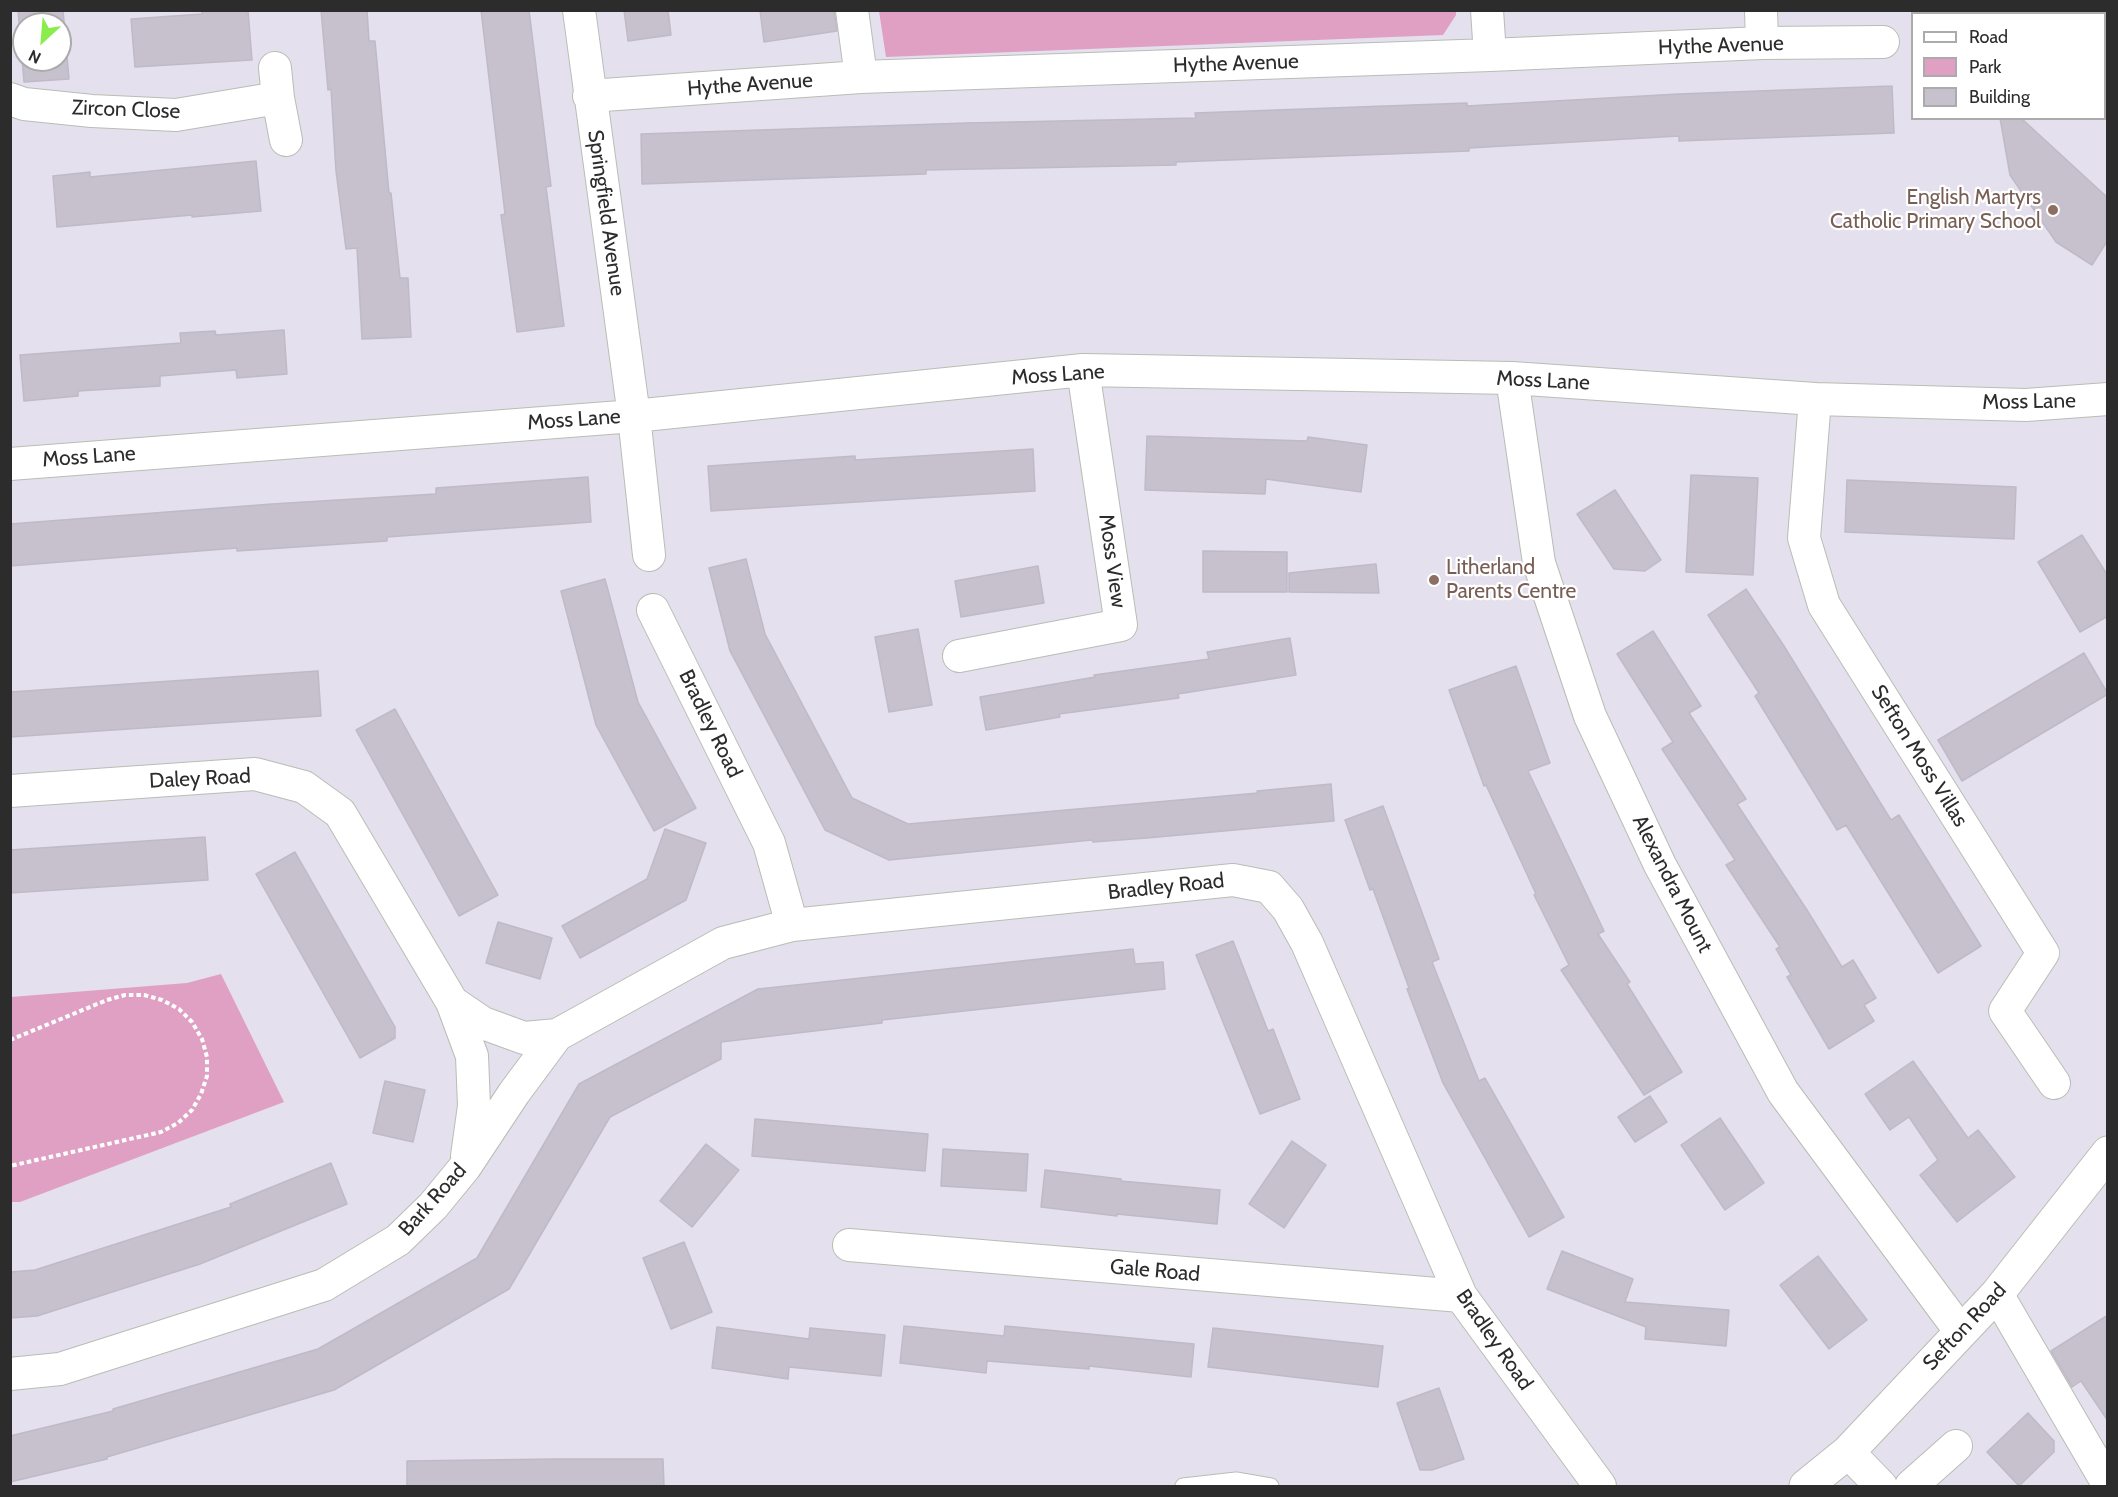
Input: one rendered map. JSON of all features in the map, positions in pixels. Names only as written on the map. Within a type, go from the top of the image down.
[{"type":"main road","name":"Sefton Road","points":[[1806,1486],[1848,1452],[1997,1294],[2108,1153]]},
{"type":"street","name":"Springfield Avenue","points":[[579,10],[634,416]]},
{"type":"street","points":[[852,10],[861,77]]},
{"type":"street","points":[[1487,10],[1490,55]]},
{"type":"street","points":[[1761,10],[1762,43]]},
{"type":"street","name":"Hythe Avenue","points":[[589,96],[861,77],[1762,43],[1883,42]]},
{"type":"street","name":"Zircon Close","points":[[10,99],[24,104],[80,110],[176,115],[276,83],[286,140]]},
{"type":"street","name":"Moss Lane","points":[[10,464],[634,416],[1083,370],[1512,378],[1815,399],[2026,405],[2108,399]]},
{"type":"street","name":"Moss View","points":[[959,656],[1121,625],[1083,370]]},
{"type":"street","name":"Alexandra Mount","points":[[1512,378],[1539,563],[1590,716],[1660,865],[1783,1092],[1961,1332]]},
{"type":"street","name":"Sefton Moss Villas","points":[[1815,399],[1804,538],[1824,605],[2043,953],[2005,1011],[2054,1083]]},
{"type":"street","points":[[634,416],[649,555]]},
{"type":"street","name":"Bradley Road","points":[[653,610],[768,843],[792,925],[1233,880],[1269,887],[1288,909],[1307,943],[1461,1296],[1600,1486]]},
{"type":"street","name":"Daley Road","points":[[10,791],[255,774],[304,787],[340,813],[452,1002],[472,1056],[474,1106],[465,1167]]},
{"type":"street","name":"Bark Road","points":[[10,1374],[60,1369],[324,1285],[398,1240],[433,1206],[465,1167],[514,1093],[557,1035],[723,943],[792,925]]},
{"type":"street","name":"Daley Road","points":[[452,1002],[483,1023],[524,1038],[557,1035]]},
{"type":"street","name":"Gale Road","points":[[849,1245],[1461,1296]]},
{"type":"street","points":[[1997,1294],[2108,1484]]},
{"type":"street","points":[[1911,1486],[1956,1446]]},
{"type":"street","points":[[1848,1452],[1881,1486]]},
{"type":"lane","points":[[1183,1486],[1236,1480],[1271,1486]]},
{"type":"path","points":[[10,1040],[107,1000],[125,995],[144,994],[179,1009],[192,1022],[202,1039],[207,1057],[207,1076],[201,1094],[192,1110],[178,1123],[161,1132],[10,1166]]},
{"type":"green space","points":[[1456,10],[1456,15],[1443,35],[886,57],[879,11]]},
{"type":"green space","points":[[221,974],[284,1102],[20,1202],[11,1202],[11,997],[187,983]]},
{"type":"building","points":[[18,10],[63,10],[63,12],[18,12]]},
{"type":"building","points":[[202,10],[248,10],[252,60],[135,67],[131,19],[202,14]]},
{"type":"building","points":[[321,10],[367,10],[369,41],[375,41],[389,193],[391,193],[400,278],[408,278],[411,337],[362,339],[357,248],[346,249],[336,171],[331,89],[328,90]]},
{"type":"building","points":[[481,10],[529,10],[551,186],[546,187],[564,326],[517,332],[501,215],[505,214]]},
{"type":"building","points":[[624,10],[668,10],[671,35],[628,41]]},
{"type":"building","points":[[760,10],[834,10],[837,31],[764,42]]},
{"type":"building","points":[[23,72],[68,72],[69,79],[24,82]]},
{"type":"building","points":[[1892,86],[1894,133],[1679,141],[1679,136],[1469,148],[1469,151],[1176,162],[1176,165],[926,170],[926,174],[642,184],[641,134],[1196,118],[1195,113],[1467,103],[1467,106],[1678,94]]},
{"type":"building","points":[[2000,120],[2023,120],[2108,198],[2108,240],[2092,265],[2056,242],[2010,175]]},
{"type":"building","points":[[256,161],[261,211],[57,227],[53,176],[90,172],[90,177]]},
{"type":"building","points":[[284,330],[287,374],[237,378],[236,370],[160,376],[160,386],[78,391],[78,396],[24,401],[20,355],[181,343],[180,333],[215,331],[216,335]]},
{"type":"building","points":[[1147,436],[1307,441],[1308,437],[1367,445],[1361,492],[1266,479],[1265,494],[1145,490]]},
{"type":"building","points":[[1033,449],[1035,491],[711,511],[708,466],[855,456],[855,460]]},
{"type":"building","points":[[1691,475],[1758,478],[1753,575],[1686,572]]},
{"type":"building","points":[[588,477],[591,522],[387,537],[387,541],[237,551],[237,548],[10,566],[10,524],[436,494],[436,488]]},
{"type":"building","points":[[1847,480],[2016,487],[2014,539],[1845,532]]},
{"type":"building","points":[[1615,490],[1661,560],[1645,571],[1614,569],[1577,514]]},
{"type":"building","points":[[2082,535],[2108,576],[2108,616],[2080,632],[2038,562]]},
{"type":"building","points":[[1203,551],[1287,552],[1287,592],[1203,592]]},
{"type":"building","points":[[746,559],[765,634],[852,798],[908,824],[1258,793],[1257,791],[1331,784],[1334,821],[1147,838],[1093,842],[1092,840],[889,860],[825,830],[730,651],[709,568]]},
{"type":"building","points":[[1376,564],[1379,593],[1289,592],[1289,573]]},
{"type":"building","points":[[1038,566],[1044,603],[961,617],[955,581]]},
{"type":"building","points":[[605,579],[638,702],[696,808],[654,831],[596,725],[561,591]]},
{"type":"building","points":[[1746,589],[1784,646],[1891,820],[1899,815],[1981,946],[1938,973],[1846,825],[1837,830],[1755,696],[1759,693],[1708,615]]},
{"type":"building","points":[[918,629],[932,705],[889,712],[875,637]]},
{"type":"building","points":[[1653,631],[1701,706],[1689,713],[1746,799],[1737,804],[1842,967],[1853,960],[1876,998],[1864,1005],[1874,1021],[1829,1049],[1787,977],[1791,975],[1776,949],[1780,947],[1726,865],[1735,860],[1662,749],[1673,742],[1617,654]]},
{"type":"building","points":[[1290,638],[1296,675],[1178,694],[1179,698],[1059,714],[1060,717],[986,730],[980,697],[1095,677],[1094,675],[1209,659],[1207,652]]},
{"type":"building","points":[[2084,653],[2108,694],[1962,781],[1938,740]]},
{"type":"building","points":[[1516,666],[1550,763],[1528,771],[1604,931],[1598,934],[1630,982],[1627,984],[1682,1072],[1644,1095],[1561,970],[1569,965],[1534,895],[1536,894],[1486,785],[1484,786],[1449,690]]},
{"type":"building","points":[[318,671],[321,716],[10,737],[10,692]]},
{"type":"building","points":[[395,709],[498,895],[459,916],[356,730]]},
{"type":"building","points":[[1383,806],[1439,959],[1432,962],[1479,1081],[1485,1078],[1564,1217],[1529,1237],[1443,1083],[1407,989],[1409,988],[1373,889],[1370,890],[1345,820]]},
{"type":"building","points":[[665,829],[706,843],[686,900],[580,958],[562,926],[647,879]]},
{"type":"building","points":[[205,837],[208,880],[10,893],[10,850]]},
{"type":"building","points":[[295,852],[395,1027],[395,1038],[360,1058],[256,874]]},
{"type":"building","points":[[498,922],[552,938],[540,979],[486,963]]},
{"type":"building","points":[[1233,941],[1268,1031],[1273,1029],[1300,1099],[1260,1114],[1196,955]]},
{"type":"building","points":[[1133,949],[1135,964],[1163,962],[1165,989],[882,1020],[882,1023],[721,1042],[721,1059],[610,1117],[509,1289],[334,1390],[107,1457],[107,1459],[10,1482],[10,1436],[113,1411],[113,1409],[318,1349],[477,1258],[579,1084],[758,989]]},
{"type":"building","points":[[1913,1061],[1968,1138],[1978,1130],[2015,1177],[1957,1222],[1920,1175],[1938,1160],[1909,1117],[1890,1130],[1865,1094]]},
{"type":"building","points":[[385,1081],[425,1090],[413,1142],[373,1133]]},
{"type":"building","points":[[1650,1096],[1667,1122],[1635,1142],[1618,1117]]},
{"type":"building","points":[[1720,1118],[1764,1183],[1725,1210],[1681,1145]]},
{"type":"building","points":[[755,1119],[928,1134],[925,1171],[752,1156]]},
{"type":"building","points":[[1292,1141],[1326,1165],[1284,1228],[1249,1204]]},
{"type":"building","points":[[706,1144],[739,1170],[692,1227],[660,1201]]},
{"type":"building","points":[[943,1149],[1028,1154],[1026,1191],[941,1186]]},
{"type":"building","points":[[331,1163],[347,1204],[200,1264],[37,1316],[10,1318],[10,1272],[35,1270],[231,1207],[230,1204]]},
{"type":"building","points":[[1045,1170],[1121,1179],[1121,1181],[1220,1190],[1217,1224],[1041,1207]]},
{"type":"building","points":[[684,1242],[712,1312],[671,1329],[643,1258]]},
{"type":"building","points":[[1562,1251],[1633,1279],[1625,1302],[1729,1310],[1726,1346],[1645,1339],[1646,1327],[1547,1289]]},
{"type":"building","points":[[1818,1256],[1867,1320],[1829,1349],[1780,1285]]},
{"type":"building","points":[[2108,1315],[2108,1421],[2081,1381],[2072,1387],[2051,1351]]},
{"type":"building","points":[[904,1326],[1004,1336],[1005,1326],[1194,1344],[1191,1377],[1089,1366],[1089,1369],[987,1361],[986,1373],[900,1363]]},
{"type":"building","points":[[717,1327],[809,1339],[810,1328],[885,1335],[881,1376],[789,1367],[788,1379],[712,1368]]},
{"type":"building","points":[[1213,1328],[1383,1346],[1378,1387],[1208,1367]]},
{"type":"building","points":[[1439,1388],[1464,1459],[1432,1470],[1420,1470],[1397,1403]]},
{"type":"building","points":[[2028,1413],[2054,1441],[2054,1452],[2019,1486],[1987,1452]]},
{"type":"building","points":[[663,1459],[664,1486],[407,1486],[407,1461]]},
{"type":"place","name":"English Martyrs Catholic Primary School","points":[[2053,210]]},
{"type":"place","name":"Litherland Parents Centre","points":[[1434,580]]}]
